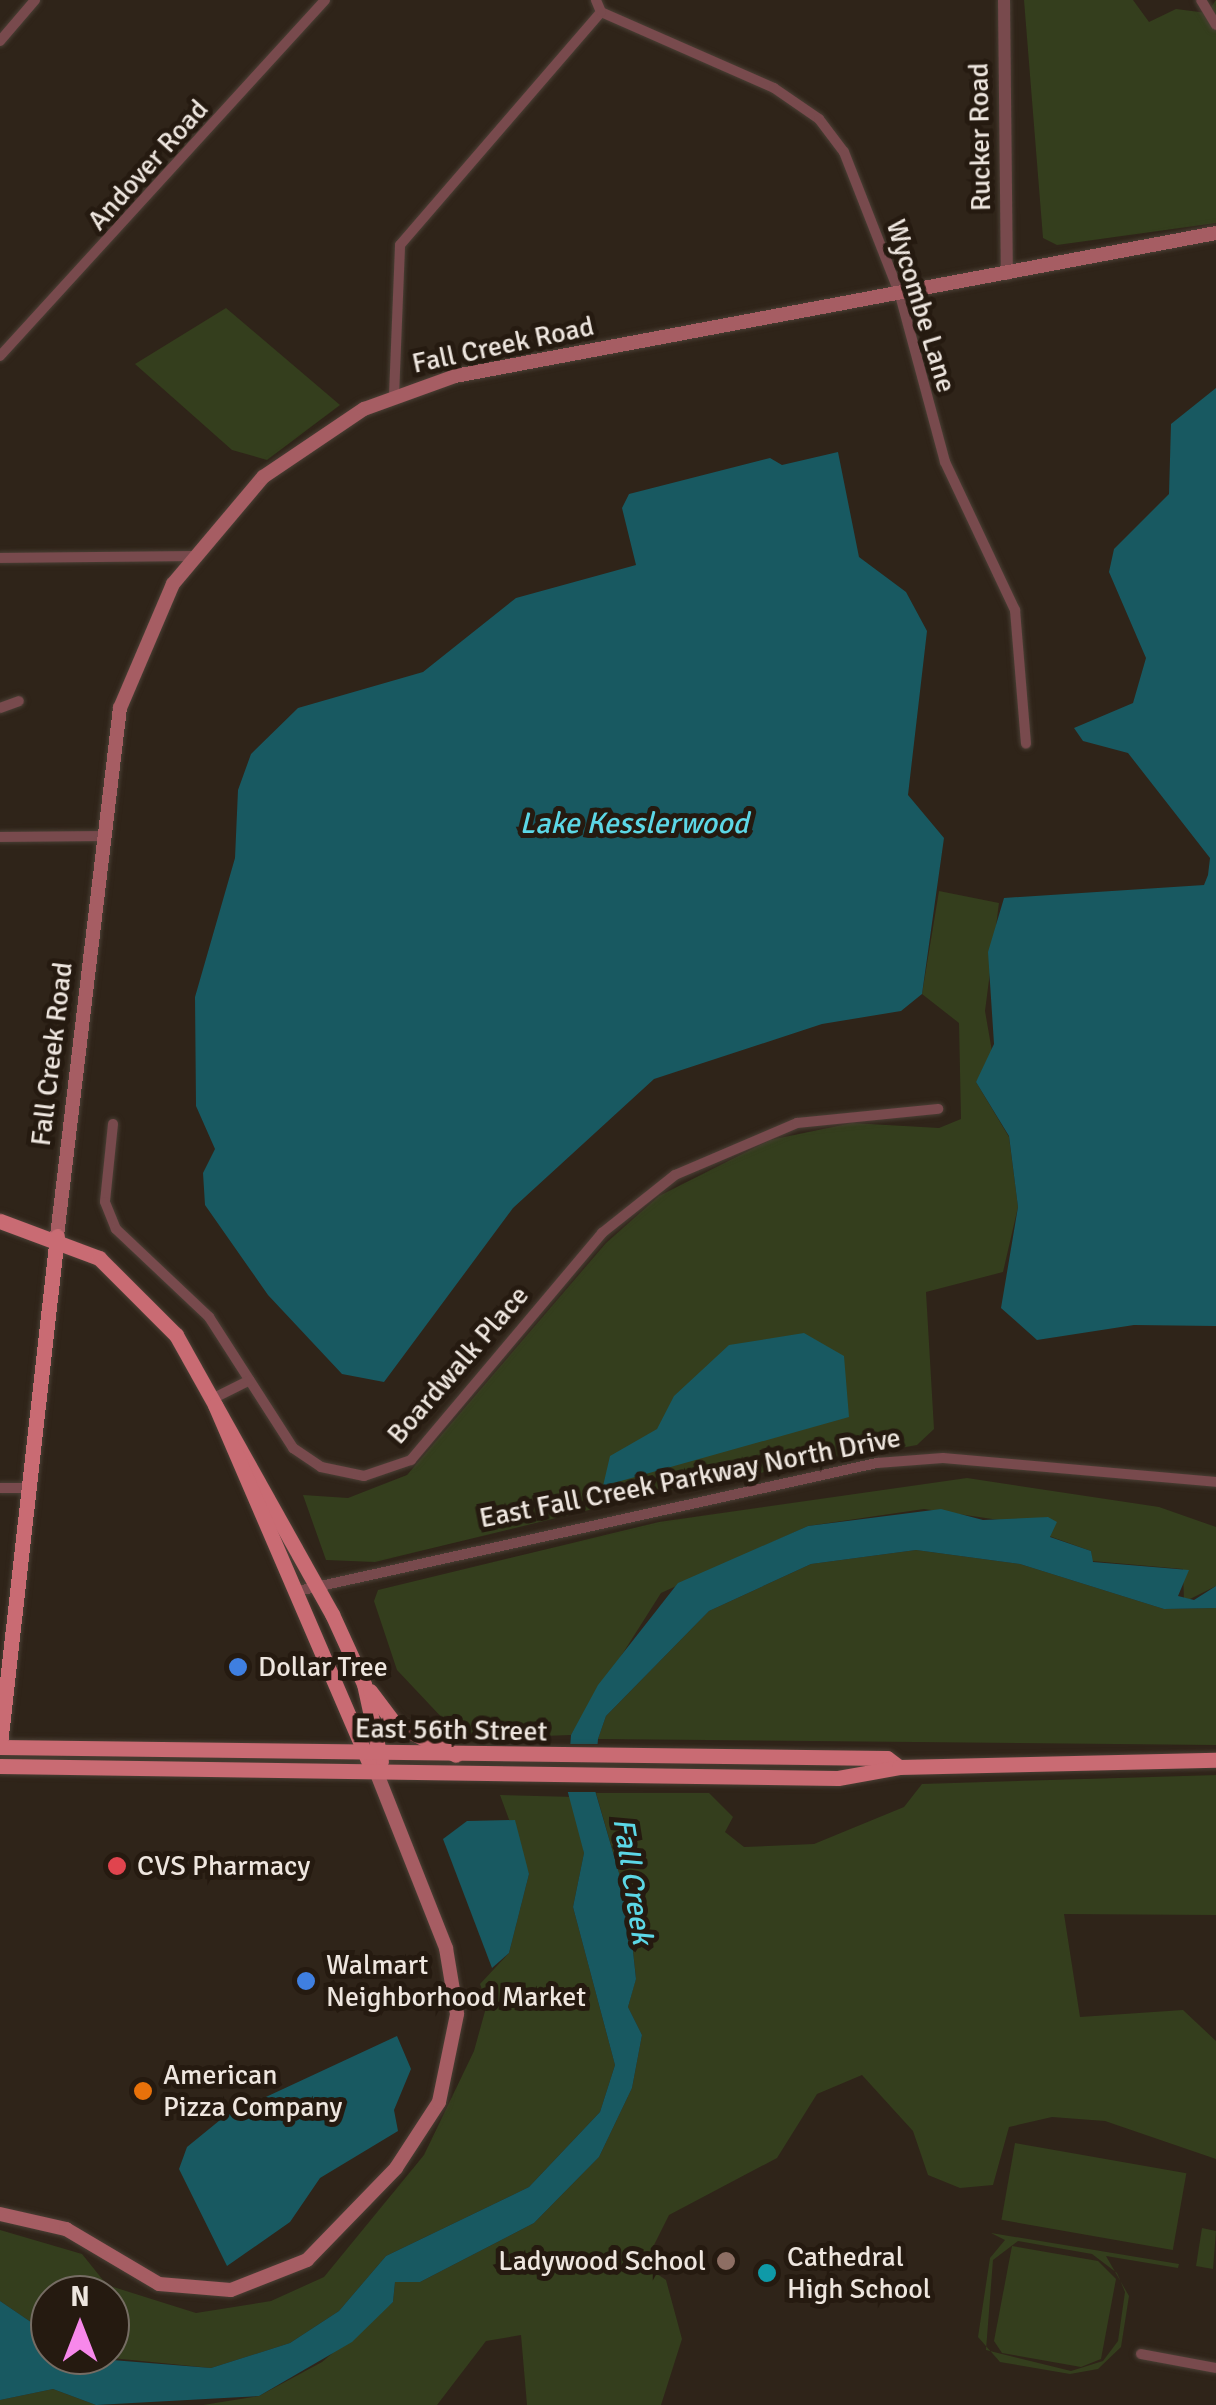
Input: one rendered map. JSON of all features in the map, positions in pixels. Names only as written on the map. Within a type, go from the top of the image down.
[{"type":"main road","name":"Fall Creek Road","points":[[57,1236],[102,836],[127,684],[192,556],[286,458],[394,396],[464,374],[1216,233]]},
{"type":"main road","points":[[0,1221],[57,1236],[103,1260],[156,1310],[214,1402],[316,1582],[364,1684],[395,1724],[456,1755]]},
{"type":"main road","points":[[0,1745],[57,1236]]},
{"type":"main road","points":[[214,1402],[374,1755]]},
{"type":"main road","points":[[0,2214],[66,2230],[160,2284],[220,2292],[297,2267],[396,2168],[439,2102],[457,2014],[446,1948],[377,1774],[364,1684]]},
{"type":"main road","name":"East 56th Street","points":[[0,1745],[374,1755],[887,1758],[898,1767]]},
{"type":"main road","name":"East 56th Street","points":[[0,1766],[701,1778],[877,1777],[898,1767],[1216,1760]]},
{"type":"street","points":[[0,41],[35,0]]},
{"type":"street","name":"Andover Road","points":[[0,356],[325,0]]},
{"type":"street","points":[[394,396],[400,245],[601,12],[596,0]]},
{"type":"street","name":"Rucker Road","points":[[1004,0],[1007,274]]},
{"type":"street","points":[[1201,0],[1216,24]]},
{"type":"street","name":"Wycombe Lane","points":[[601,12],[734,68],[818,119],[854,171],[900,295],[945,462],[1015,610],[1026,744]]},
{"type":"street","points":[[0,558],[192,556]]},
{"type":"street","points":[[0,708],[20,701]]},
{"type":"street","points":[[0,837],[102,836]]},
{"type":"street","name":"Boardwalk Place","points":[[112,1124],[110,1221],[196,1302],[304,1458],[344,1474],[398,1468],[591,1245],[663,1183],[796,1123],[938,1109]]},
{"type":"street","points":[[214,1402],[250,1380]]},
{"type":"street","name":"East Fall Creek Parkway North Drive","points":[[298,1591],[316,1582],[877,1462],[943,1458],[1216,1482]]},
{"type":"street","points":[[0,1488],[27,1488]]},
{"type":"street","points":[[1141,2354],[1216,2368]]},
{"type":"green space","points":[[1024,0],[1133,0],[1149,22],[1176,9],[1207,13],[1216,0],[1216,223],[1057,245],[1043,238]]},
{"type":"green space","points":[[226,308],[340,405],[267,460],[232,450],[135,364]]},
{"type":"green space","points":[[939,891],[999,903],[985,1011],[993,1057],[976,1082],[1009,1137],[1018,1207],[1003,1272],[926,1292],[934,1429],[917,1445],[692,1485],[375,1562],[326,1560],[303,1495],[348,1498],[407,1475],[606,1243],[659,1196],[770,1140],[852,1123],[939,1128],[961,1119],[959,1023],[922,994]]},
{"type":"green space","points":[[967,1478],[1159,1507],[1216,1527],[1216,1586],[1184,1602],[1183,1569],[1092,1561],[1091,1551],[1049,1536],[1048,1517],[1013,1522],[924,1509],[808,1526],[661,1593],[571,1735],[462,1739],[397,1670],[374,1601],[378,1590],[659,1522]]},
{"type":"green space","points":[[916,1550],[1020,1564],[1164,1609],[1216,1608],[1216,1745],[598,1739],[606,1716],[709,1611],[811,1564]]},
{"type":"green space","points":[[1216,1775],[1216,1915],[1064,1914],[1080,2017],[1183,2010],[1216,2041],[1216,2159],[1105,2121],[1052,2117],[1009,2127],[993,2185],[960,2188],[928,2175],[913,2131],[862,2075],[817,2094],[777,2158],[669,2215],[644,2265],[666,2280],[682,2339],[661,2405],[527,2405],[521,2335],[486,2341],[437,2405],[203,2405],[259,2396],[322,2362],[393,2302],[395,2282],[420,2282],[534,2223],[599,2157],[632,2088],[642,2035],[628,2007],[636,1978],[628,1904],[596,1793],[709,1793],[733,1817],[725,1832],[744,1847],[814,1844],[904,1807],[922,1784]]},
{"type":"green space","points":[[500,1795],[575,1797],[584,1853],[573,1907],[615,2065],[600,2112],[529,2187],[386,2256],[339,2311],[290,2343],[211,2368],[130,2360],[130,2292],[196,2313],[271,2301],[324,2277],[424,2155],[474,2051],[487,2004],[480,1984],[509,1953],[529,1874]]},
{"type":"green space","points":[[1015,2143],[1186,2173],[1173,2250],[1001,2220]]},
{"type":"green space","points":[[1202,2228],[1216,2231],[1213,2269],[1196,2266]]},
{"type":"green space","points":[[0,2230],[82,2254],[99,2275],[30,2275],[30,2321],[0,2301]]},
{"type":"green space","points":[[991,2233],[1179,2264],[1178,2268],[1106,2256],[1115,2271],[1092,2254],[1018,2241],[993,2260],[986,2346],[978,2337],[990,2258],[1005,2240]]},
{"type":"green space","points":[[1012,2246],[1098,2261],[1116,2279],[1101,2359],[1081,2367],[1002,2353],[994,2341]]},
{"type":"green space","points":[[1120,2281],[1129,2296],[1121,2347],[1098,2369],[1070,2374],[1000,2362],[990,2351],[1071,2371],[1103,2361],[1118,2341],[1125,2292]]},
{"type":"green space","points":[[53,2389],[96,2405],[0,2405],[0,2400]]},
{"type":"water","points":[[1216,388],[1216,1326],[1134,1325],[1037,1340],[1001,1308],[1018,1207],[1009,1136],[976,1082],[994,1044],[988,952],[1004,898],[1204,885],[1210,858],[1128,753],[1083,741],[1074,728],[1133,703],[1146,658],[1109,572],[1114,549],[1169,494],[1171,424]]},
{"type":"water","name":"Lake Kesslerwood","points":[[838,452],[859,557],[906,592],[927,631],[908,795],[944,838],[922,994],[901,1011],[822,1024],[654,1079],[513,1208],[384,1382],[342,1374],[268,1295],[205,1205],[203,1173],[215,1149],[196,1106],[195,997],[235,858],[238,790],[251,754],[298,708],[423,672],[516,598],[636,565],[622,508],[629,494],[770,458],[782,465]]},
{"type":"water","points":[[804,1333],[844,1356],[849,1417],[603,1486],[610,1456],[657,1429],[674,1396],[729,1345]]},
{"type":"water","name":"Fall Creek","points":[[941,1509],[983,1520],[1048,1517],[1057,1522],[1050,1537],[1091,1551],[1093,1562],[1189,1570],[1178,1596],[1194,1600],[1216,1586],[1216,1608],[1164,1609],[1020,1564],[916,1550],[811,1564],[709,1611],[606,1716],[598,1739],[594,1787],[628,1904],[636,1979],[628,2007],[642,2035],[632,2088],[599,2157],[534,2223],[420,2282],[395,2282],[393,2302],[352,2342],[259,2396],[96,2405],[53,2389],[0,2400],[0,2301],[30,2321],[30,2375],[130,2375],[130,2361],[211,2368],[290,2343],[339,2311],[386,2256],[529,2187],[600,2112],[615,2065],[573,1907],[584,1853],[567,1789],[571,1735],[598,1685],[678,1583],[808,1526]]},
{"type":"water","points":[[515,1820],[529,1874],[509,1953],[492,1968],[443,1839],[467,1821]]},
{"type":"water","points":[[397,2036],[411,2069],[394,2110],[398,2131],[320,2178],[290,2222],[227,2266],[179,2169],[187,2147],[225,2116]]},
{"type":"pier","points":[[565,1744],[602,1744],[602,1792],[565,1792]]},
{"type":"place","name":"Dollar Tree","points":[[238,1667]]},
{"type":"place","name":"CVS Pharmacy","points":[[117,1866]]},
{"type":"place","name":"Walmart Neighborhood Market","points":[[306,1981]]},
{"type":"place","name":"American Pizza Company","points":[[143,2091]]},
{"type":"place","name":"Ladywood School","points":[[726,2261]]},
{"type":"place","name":"Cathedral High School","points":[[767,2273]]}]
